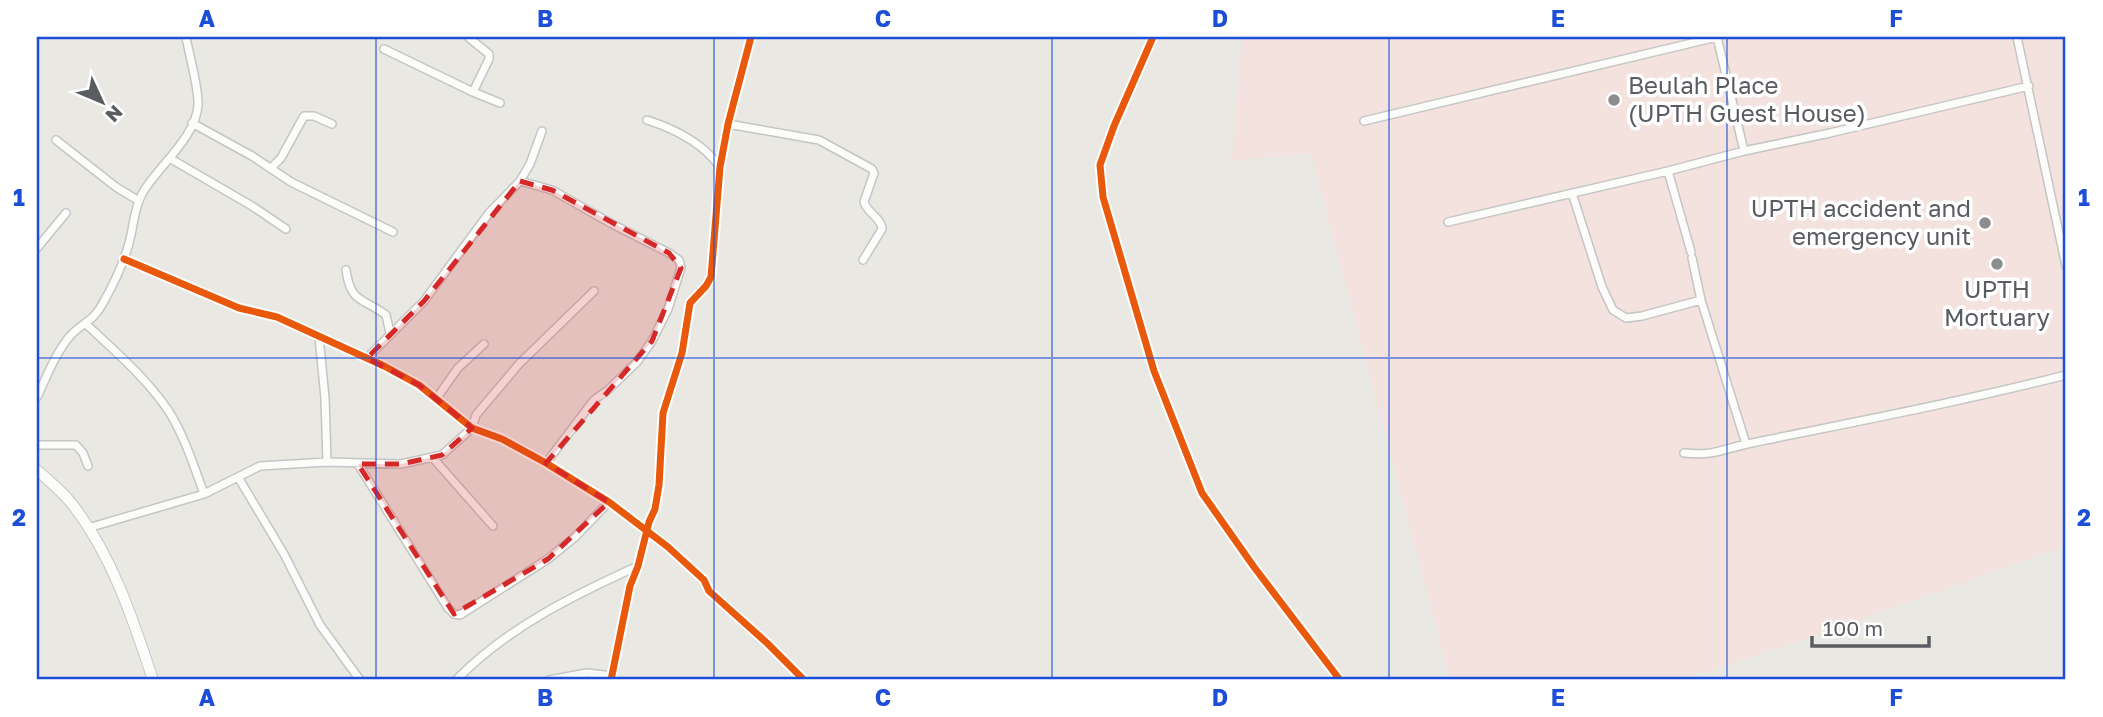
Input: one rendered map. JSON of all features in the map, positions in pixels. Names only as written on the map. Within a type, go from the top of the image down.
[{"type":"street","points":[[37,397],[58,352],[78,328],[95,317],[104,302],[124,259],[139,201],[153,176],[171,159],[192,123],[198,105],[186,37]]},
{"type":"street","points":[[468,37],[489,54],[473,92]]},
{"type":"street","points":[[549,680],[587,673],[611,678],[627,598],[655,509],[663,413],[682,353],[690,303],[711,277],[720,167],[728,124],[751,37]]},
{"type":"street","points":[[1153,37],[1100,165],[1107,211],[1154,371],[1202,493],[1340,680]]},
{"type":"street","points":[[1364,121],[1717,37],[1744,150]]},
{"type":"street","points":[[2017,37],[2066,266]]},
{"type":"street","points":[[384,49],[500,103]]},
{"type":"street","points":[[1448,222],[1668,171],[1744,150],[1830,133],[2029,86]]},
{"type":"street","points":[[271,168],[281,158],[304,116],[314,116],[332,124]]},
{"type":"street","points":[[648,120],[681,134],[713,157],[720,167]]},
{"type":"street","points":[[192,123],[323,199],[393,232]]},
{"type":"street","points":[[728,124],[808,136],[872,169],[874,173],[864,202],[880,222],[881,229],[863,260]]},
{"type":"street","points":[[368,358],[424,301],[489,213],[520,181],[530,164],[542,131]]},
{"type":"street","points":[[57,140],[116,187],[139,201]]},
{"type":"street","points":[[171,159],[286,229]]},
{"type":"street","points":[[1668,171],[1701,300],[1746,444]]},
{"type":"street","points":[[520,181],[552,190],[669,253],[679,260],[681,268],[668,309],[652,341],[637,362],[594,400],[546,463]]},
{"type":"street","points":[[1572,193],[1602,287],[1614,310],[1626,318],[1701,300]]},
{"type":"street","points":[[37,248],[66,213]]},
{"type":"street","points":[[124,259],[239,308],[278,317],[368,358],[419,385],[472,428],[502,439],[609,502],[668,547],[704,580],[709,592],[804,680]]},
{"type":"street","points":[[346,270],[348,286],[353,295],[386,315],[390,333]]},
{"type":"street","points":[[88,528],[204,494],[260,466],[327,462],[401,464],[442,455],[472,428],[475,415],[519,364],[594,291]]},
{"type":"street","points":[[86,324],[139,375],[168,411],[189,453],[204,494]]},
{"type":"street","points":[[319,337],[327,462]]},
{"type":"street","points":[[436,399],[458,368],[484,344]]},
{"type":"street","points":[[1684,453],[1709,455],[1746,444],[1935,407],[2066,375]]},
{"type":"street","points":[[37,444],[76,445],[83,453],[88,466]]},
{"type":"street","points":[[433,458],[493,526]]},
{"type":"street","points":[[358,464],[448,608],[454,614],[460,615],[548,559],[575,537],[609,502]]},
{"type":"street","points":[[37,470],[71,503],[105,556],[153,680]]},
{"type":"street","points":[[238,477],[284,554],[320,625],[360,680]]},
{"type":"street","points":[[456,680],[477,659],[533,619],[638,565]]},
{"type":"highlighted area","points":[[520,181],[552,190],[669,253],[681,268],[652,341],[546,463],[609,502],[548,559],[454,614],[358,464],[401,464],[442,455],[472,428],[419,385],[367,358],[424,301]]},
{"type":"shaded area","points":[[1242,37],[2066,37],[2066,546],[1802,640],[1679,680],[1450,680],[1311,153],[1232,161]]},
{"type":"cycle path","points":[[611,680],[630,586],[655,509],[663,413],[682,353],[690,303],[711,277],[720,167],[728,124],[751,37]]},
{"type":"cycle path","points":[[1153,37],[1100,165],[1103,197],[1154,371],[1202,493],[1340,680]]},
{"type":"cycle path","points":[[124,259],[239,308],[277,317],[384,366],[419,385],[472,428],[502,439],[609,502],[668,547],[704,580],[709,591],[804,680]]},
{"type":"place","name":"Beulah Place (UPTH Guest House)","points":[[1614,100]]},
{"type":"place","name":"UPTH accident and emergency unit","points":[[1985,223]]},
{"type":"place","name":"UPTH Mortuary","points":[[1997,264]]}]
